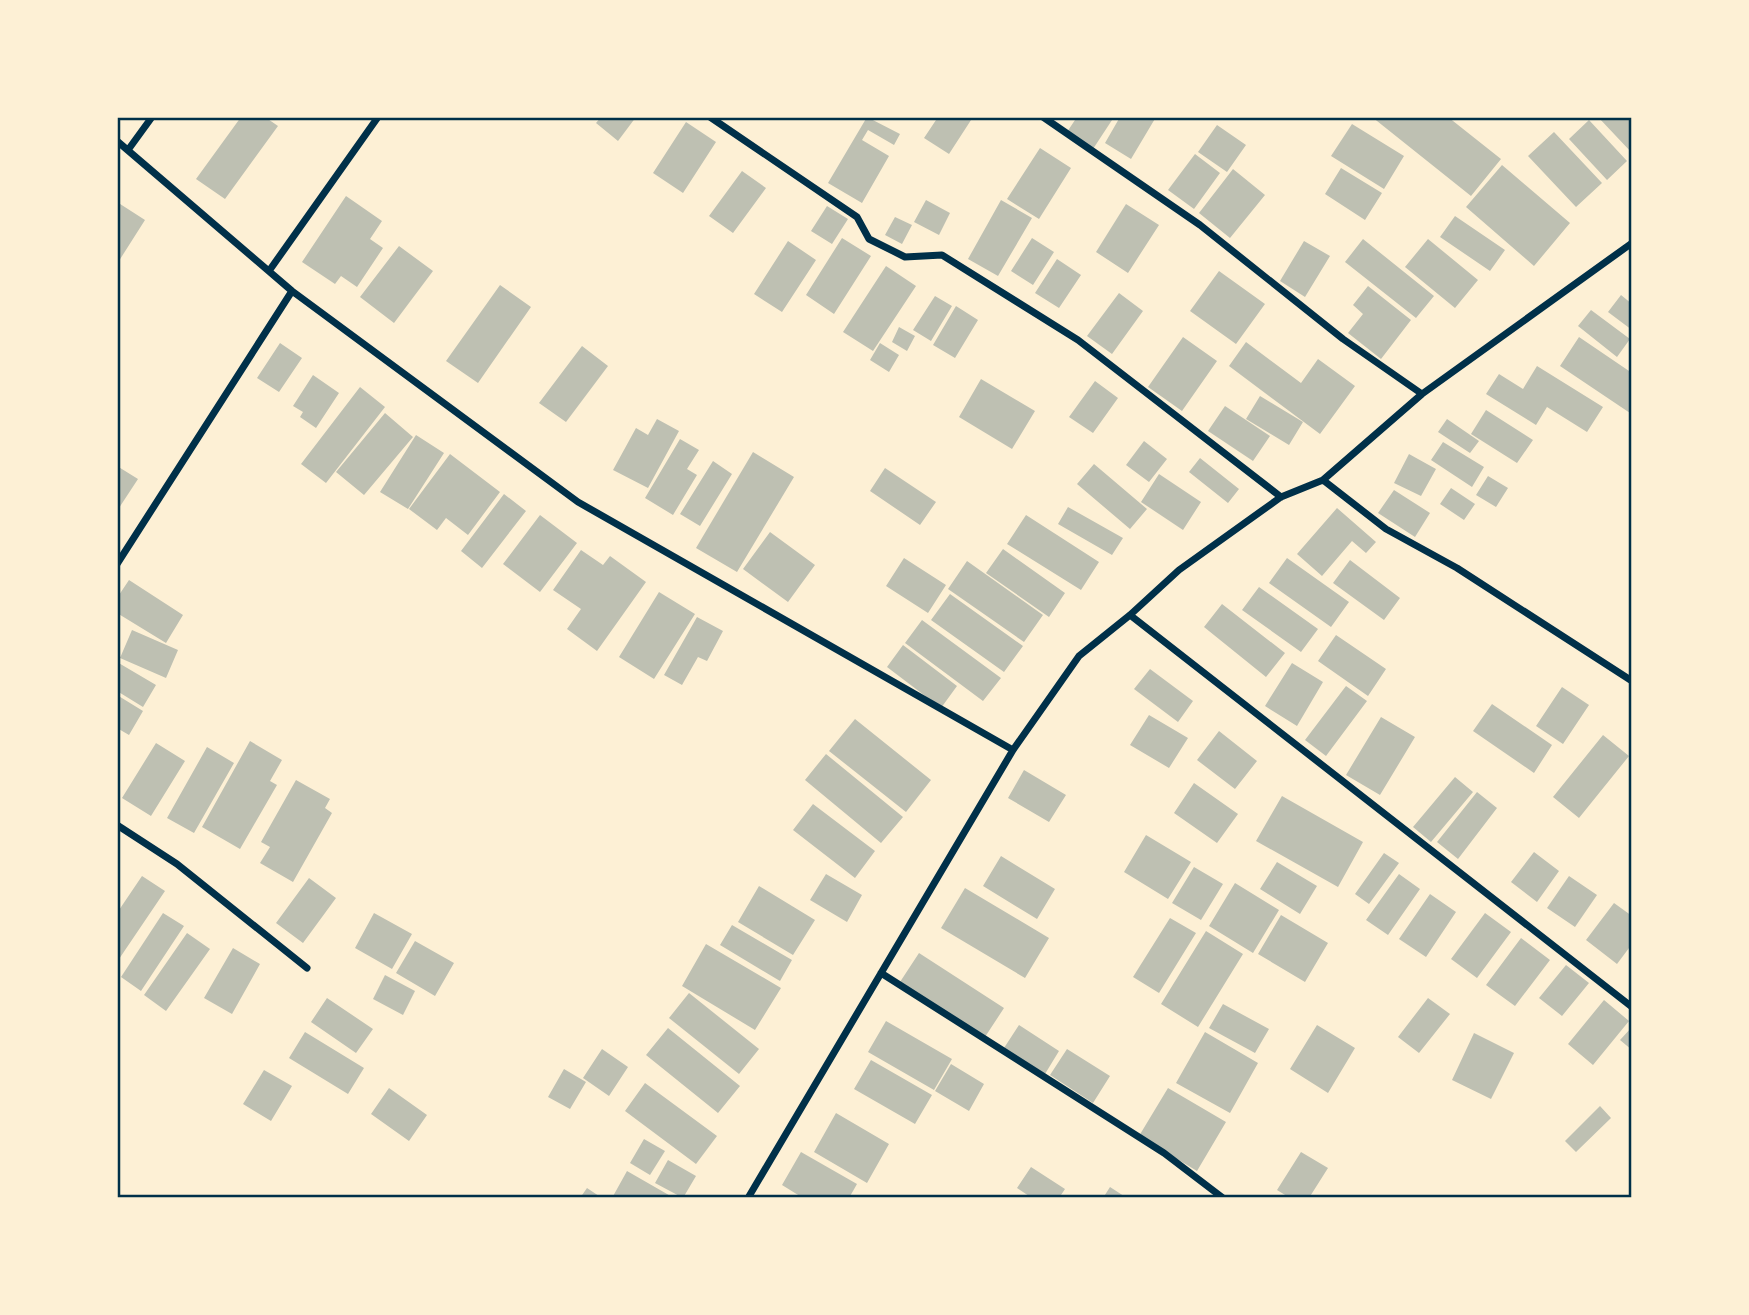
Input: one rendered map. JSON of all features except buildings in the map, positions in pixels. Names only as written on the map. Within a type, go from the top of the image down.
[{"type":"street","points":[[128,150],[152,117]]},
{"type":"street","points":[[269,271],[378,117]]},
{"type":"street","points":[[710,117],[857,217],[869,239],[905,257],[942,255],[1078,340],[1280,497]]},
{"type":"street","points":[[1043,117],[1200,225],[1343,339],[1422,394]]},
{"type":"street","points":[[117,141],[292,291],[578,502],[1013,750]]},
{"type":"street","points":[[748,1198],[1013,750],[1079,656],[1130,615],[1179,570],[1280,497],[1323,480],[1422,394],[1632,243]]},
{"type":"street","points":[[117,564],[292,291]]},
{"type":"street","points":[[1323,480],[1386,529],[1457,568],[1632,681]]},
{"type":"street","points":[[1130,615],[1632,1007]]},
{"type":"street","points":[[117,825],[177,864],[307,968]]},
{"type":"street","points":[[881,972],[1164,1153],[1223,1198]]}]
